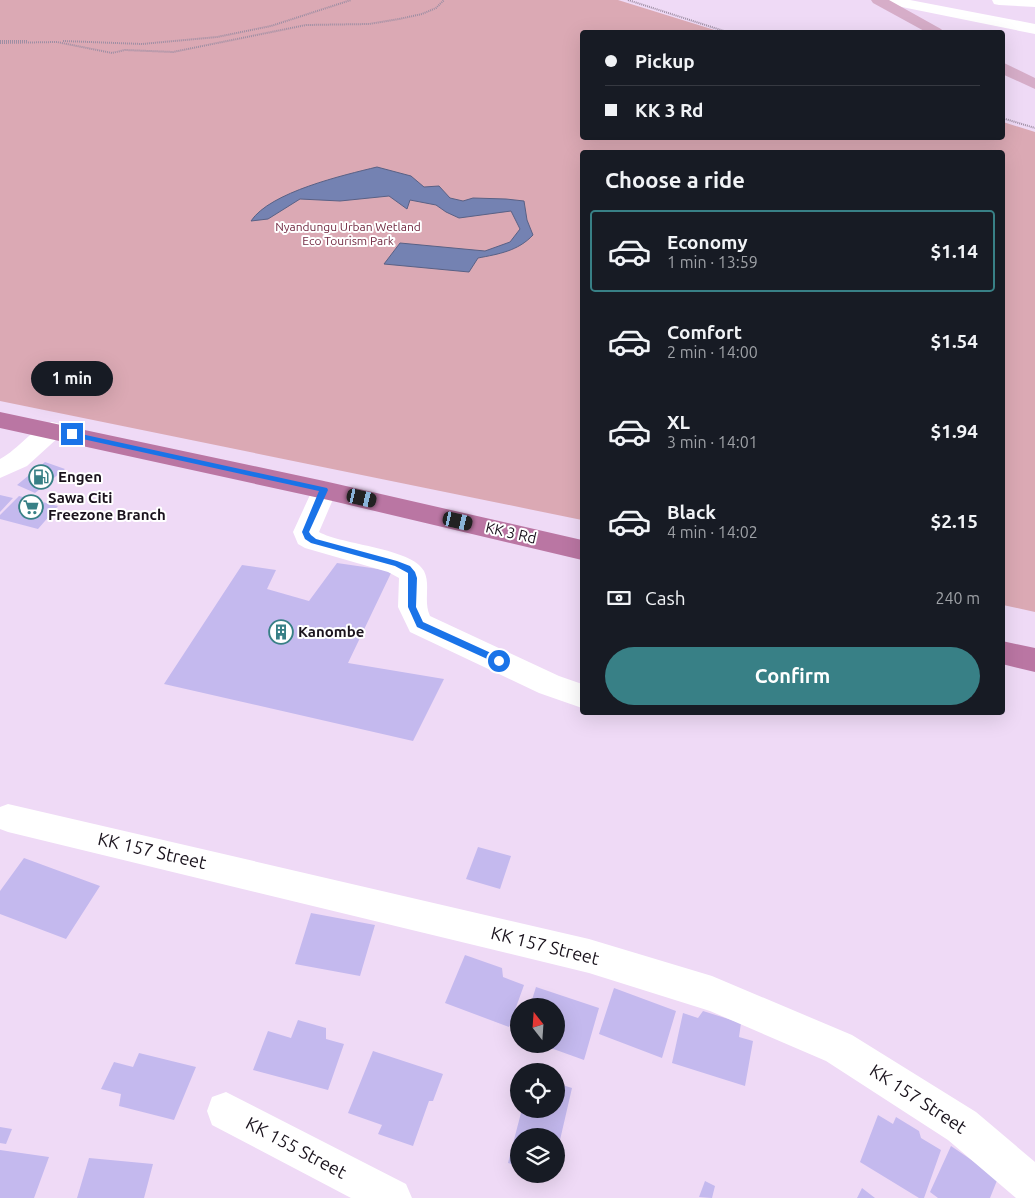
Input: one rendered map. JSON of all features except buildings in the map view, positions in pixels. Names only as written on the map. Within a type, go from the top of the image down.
[{"type":"highway","name":"KK 3 Rd","points":[[0,420],[324,490],[580,550]]},
{"type":"highway","points":[[1005,653],[1035,660]]},
{"type":"main road","points":[[878,0],[932,30]]},
{"type":"main road","points":[[1005,69],[1035,84]]},
{"type":"street","points":[[887,0],[1035,29]]},
{"type":"street","points":[[1035,3],[1004,0],[998,2],[1035,24]]},
{"type":"street","points":[[0,469],[18,460],[52,430]]},
{"type":"street","points":[[324,490],[306,532],[308,537],[314,541],[407,568],[413,578],[412,607],[420,624],[550,685],[580,695]]},
{"type":"street","name":"KK 157 Street","points":[[8,818],[589,956],[712,994],[839,1048],[962,1126],[1035,1188]]},
{"type":"street","name":"KK 155 Street","points":[[226,1111],[392,1198]]},
{"type":"path","points":[[0,42],[68,41],[115,44],[177,42],[250,32],[351,0]]},
{"type":"path","points":[[0,42],[57,42],[112,53],[125,50],[173,52],[306,25],[369,24],[400,19],[422,14],[436,8],[444,0]]},
{"type":"path","points":[[628,0],[721,30]]},
{"type":"path","points":[[1005,119],[1035,128]]},
{"type":"green space","name":"Nyandungu Urban Wetland Eco Tourism Park","points":[[0,0],[618,0],[715,30],[580,30],[580,140],[1005,140],[1005,123],[1035,132],[1035,612],[1005,605],[1005,150],[580,150],[580,520],[0,401]]},
{"type":"water","points":[[377,167],[411,176],[424,187],[439,186],[450,198],[463,201],[473,198],[524,201],[527,220],[533,235],[515,248],[478,258],[469,272],[384,264],[400,243],[485,251],[510,242],[520,229],[511,211],[459,218],[436,205],[410,200],[407,209],[389,196],[340,201],[300,199],[268,219],[251,221],[274,201],[291,193],[328,180]]},
{"type":"place","name":"Engen","points":[[41,477]]},
{"type":"place","name":"Sawa Citi Freezone Branch","points":[[31,507]]},
{"type":"place","name":"Kanombe","points":[[281,632]]},
{"type":"route","points":[[72,434],[324,490],[306,532],[308,537],[314,541],[407,568],[413,578],[412,607],[415,617],[420,624],[499,661]]}]
